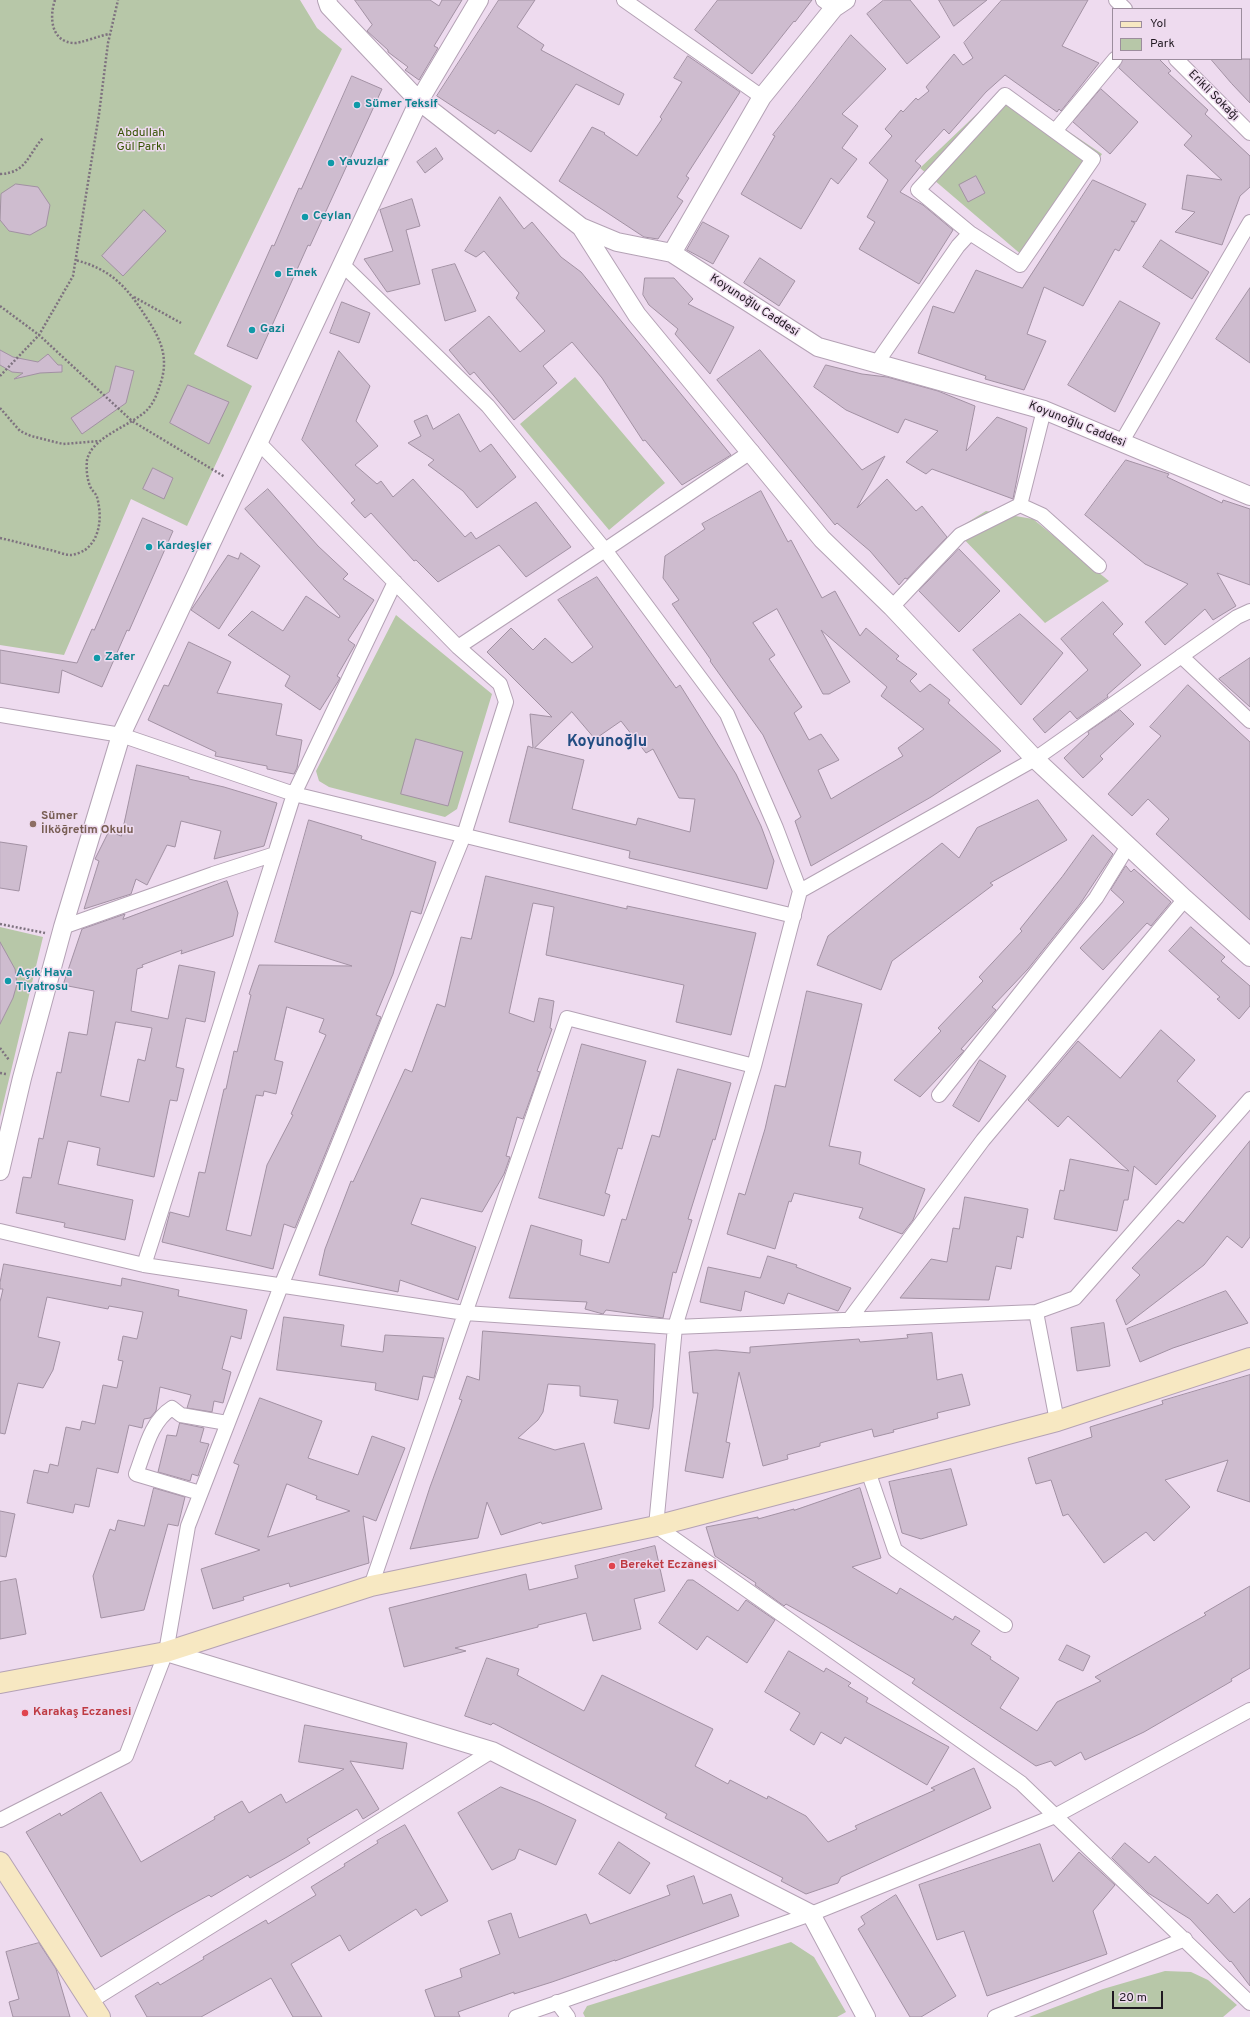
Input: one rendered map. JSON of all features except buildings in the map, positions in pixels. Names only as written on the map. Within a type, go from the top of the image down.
[{"type":"main road","points":[[0,1683],[166,1652],[371,1586],[656,1526],[868,1471],[1057,1421],[1250,1358]]},
{"type":"main road","points":[[0,1862],[96,2009]]},
{"type":"street","name":"Koyunoğlu Caddesi","points":[[327,0],[330,6],[419,101],[581,227],[617,242],[672,253],[818,347],[1044,410],[1250,496]]},
{"type":"street","points":[[0,1171],[22,1078],[62,932],[121,735],[419,101],[479,0]]},
{"type":"street","points":[[624,0],[762,97]]},
{"type":"street","points":[[1116,0],[1124,8]]},
{"type":"street","points":[[672,253],[762,97],[835,3]]},
{"type":"street","points":[[1055,132],[1114,60]]},
{"type":"street","name":"Erikli Sokağı","points":[[1177,60],[1250,133]]},
{"type":"street","points":[[1005,95],[1093,159],[1020,265],[970,233],[918,190],[1005,95]]},
{"type":"street","points":[[1121,443],[1250,222]]},
{"type":"street","points":[[581,227],[637,315],[752,452],[822,539],[892,607],[1035,759],[1185,899],[1250,957]]},
{"type":"street","points":[[876,364],[958,246],[970,233]]},
{"type":"street","points":[[343,265],[488,406],[605,550],[727,714],[776,828],[800,892],[754,1066],[675,1327],[656,1526],[1021,1783],[1250,2003]]},
{"type":"street","points":[[892,607],[960,535],[1020,505],[1044,410]]},
{"type":"street","points":[[0,1820],[126,1756],[166,1652],[188,1526],[281,1286],[464,836],[506,702],[500,684],[458,647],[259,443]]},
{"type":"street","points":[[458,647],[752,452]]},
{"type":"street","points":[[1020,505],[1042,515],[1099,566]]},
{"type":"street","points":[[144,1265],[294,794],[394,582]]},
{"type":"street","points":[[800,892],[1035,759],[1237,617],[1250,611]]},
{"type":"street","points":[[1181,656],[1250,721]]},
{"type":"street","points":[[0,715],[121,735],[294,794],[794,916]]},
{"type":"street","points":[[939,1096],[1096,898],[1128,846]]},
{"type":"street","points":[[62,932],[214,874],[275,854]]},
{"type":"street","points":[[849,1320],[983,1140],[1185,899]]},
{"type":"street","points":[[371,1586],[567,1018],[754,1066]]},
{"type":"street","points":[[0,1231],[144,1265],[465,1313],[675,1327],[1036,1312],[1075,1298],[1250,1099]]},
{"type":"street","points":[[1036,1312],[1057,1421]]},
{"type":"street","points":[[200,1493],[136,1474],[155,1424],[163,1413],[172,1408],[182,1415],[227,1423]]},
{"type":"street","points":[[868,1471],[895,1550],[1005,1625]]},
{"type":"street","points":[[166,1652],[492,1751],[811,1914],[866,2017]]},
{"type":"street","points":[[516,2017],[811,1914],[1055,1816],[1250,1710]]},
{"type":"street","points":[[96,2009],[492,1751]]},
{"type":"street","points":[[994,2017],[1185,1939]]},
{"type":"street","points":[[557,2002],[568,2017]]},
{"type":"path","points":[[55,0],[51,20],[54,32],[64,41],[75,44],[92,37],[110,34]]},
{"type":"path","points":[[0,376],[39,335],[73,276],[110,34],[118,0]]},
{"type":"path","points":[[0,174],[12,173],[22,167],[43,138]]},
{"type":"path","points":[[0,538],[71,555],[85,549],[96,535],[100,512],[96,495],[91,489],[87,468],[90,452],[100,441],[132,421],[149,408],[155,400],[162,378],[163,354],[161,343],[155,330],[132,296],[115,278],[103,270],[75,260]]},
{"type":"path","points":[[132,296],[182,323]]},
{"type":"path","points":[[0,306],[39,335],[132,421],[239,486]]},
{"type":"path","points":[[0,408],[20,430],[32,436],[63,444],[100,441]]},
{"type":"path","points":[[0,924],[62,932]]},
{"type":"green space","name":"Abdullah Gül Parkı","points":[[0,0],[300,0],[317,28],[342,49],[194,354],[252,386],[187,526],[131,499],[64,655],[0,645]]},
{"type":"green space","points":[[1004,88],[1102,154],[1030,262],[920,168]]},
{"type":"green space","points":[[575,377],[665,483],[609,530],[520,424]]},
{"type":"green space","points":[[986,511],[1033,519],[1109,581],[1045,623],[955,530]]},
{"type":"green space","points":[[396,615],[492,694],[457,809],[445,817],[329,787],[319,781],[316,771]]},
{"type":"green space","points":[[0,927],[43,937],[0,1117]]},
{"type":"green space","points":[[791,1942],[814,1957],[846,2012],[837,2017],[585,2017],[583,2013],[587,2006]]},
{"type":"green space","points":[[1165,1971],[1191,1972],[1208,1980],[1237,2005],[1223,2017],[1029,2017],[1103,1989]]},
{"type":"place","name":"Sümer Teksif","points":[[357,105]]},
{"type":"place","name":"Yavuzlar","points":[[331,163]]},
{"type":"place","name":"Ceylan","points":[[305,217]]},
{"type":"place","name":"Emek","points":[[278,274]]},
{"type":"place","name":"Gazi","points":[[252,330]]},
{"type":"place","name":"Kardeşler","points":[[149,547]]},
{"type":"place","name":"Zafer","points":[[97,658]]},
{"type":"place","name":"Sümer İlköğretim Okulu","points":[[33,824]]},
{"type":"place","name":"Açık Hava Tiyatrosu","points":[[8,981]]},
{"type":"place","name":"Bereket Eczanesi","points":[[612,1566]]},
{"type":"place","name":"Karakaş Eczanesi","points":[[25,1713]]},
{"type":"district","name":"Koyunoğlu","points":[[607,743]]}]
